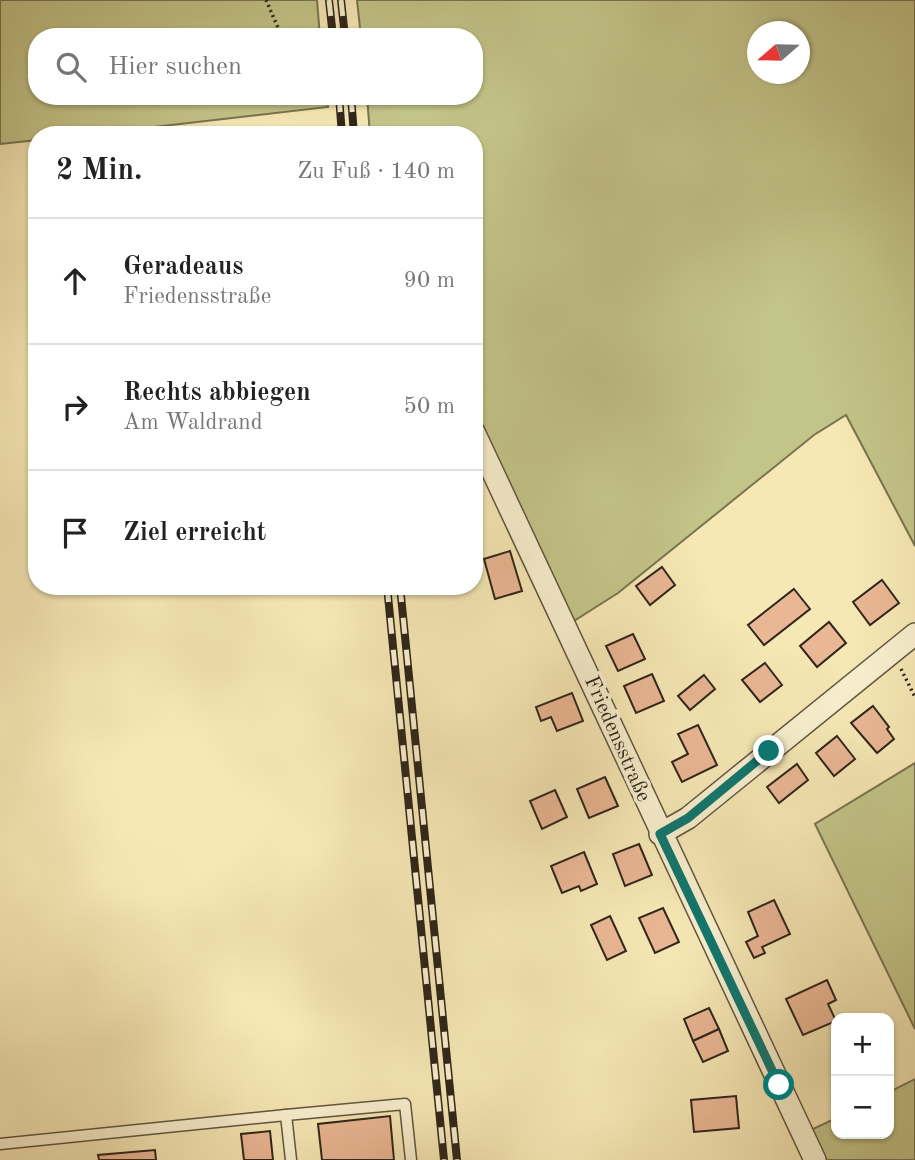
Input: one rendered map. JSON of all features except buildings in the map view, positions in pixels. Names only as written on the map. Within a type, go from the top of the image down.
[{"type":"street","name":"Friedensstraße","points":[[483,451],[815,1160]]},
{"type":"street","points":[[660,834],[688,818],[915,634]]},
{"type":"lane","points":[[0,1144],[405,1104],[411,1160]]},
{"type":"lane","points":[[286,1115],[290,1160]]},
{"type":"path","points":[[267,0],[278,28]]},
{"type":"path","points":[[892,652],[915,697]]},
{"type":"green space","points":[[0,0],[317,0],[319,28],[28,28],[28,105],[328,107],[162,126],[28,126],[28,141],[0,144]]},
{"type":"green space","points":[[357,0],[915,0],[915,546],[846,415],[814,435],[618,593],[566,626],[483,451],[483,126],[369,126],[368,105],[483,105],[483,28],[360,28]]},
{"type":"green space","points":[[915,763],[915,1029],[815,824]]},
{"type":"green space","points":[[915,1079],[915,1160],[825,1160],[811,1130],[831,1120],[831,1139],[894,1139],[894,1090]]},
{"type":"railway","points":[[329,0],[332,28]]},
{"type":"railway","points":[[341,0],[344,28]]},
{"type":"railway","points":[[340,105],[341,126]]},
{"type":"railway","points":[[352,105],[353,126]]},
{"type":"railway","points":[[388,595],[444,1160]]},
{"type":"railway","points":[[401,595],[457,1160]]},
{"type":"route","points":[[769,751],[688,818],[660,834],[779,1085]]}]
